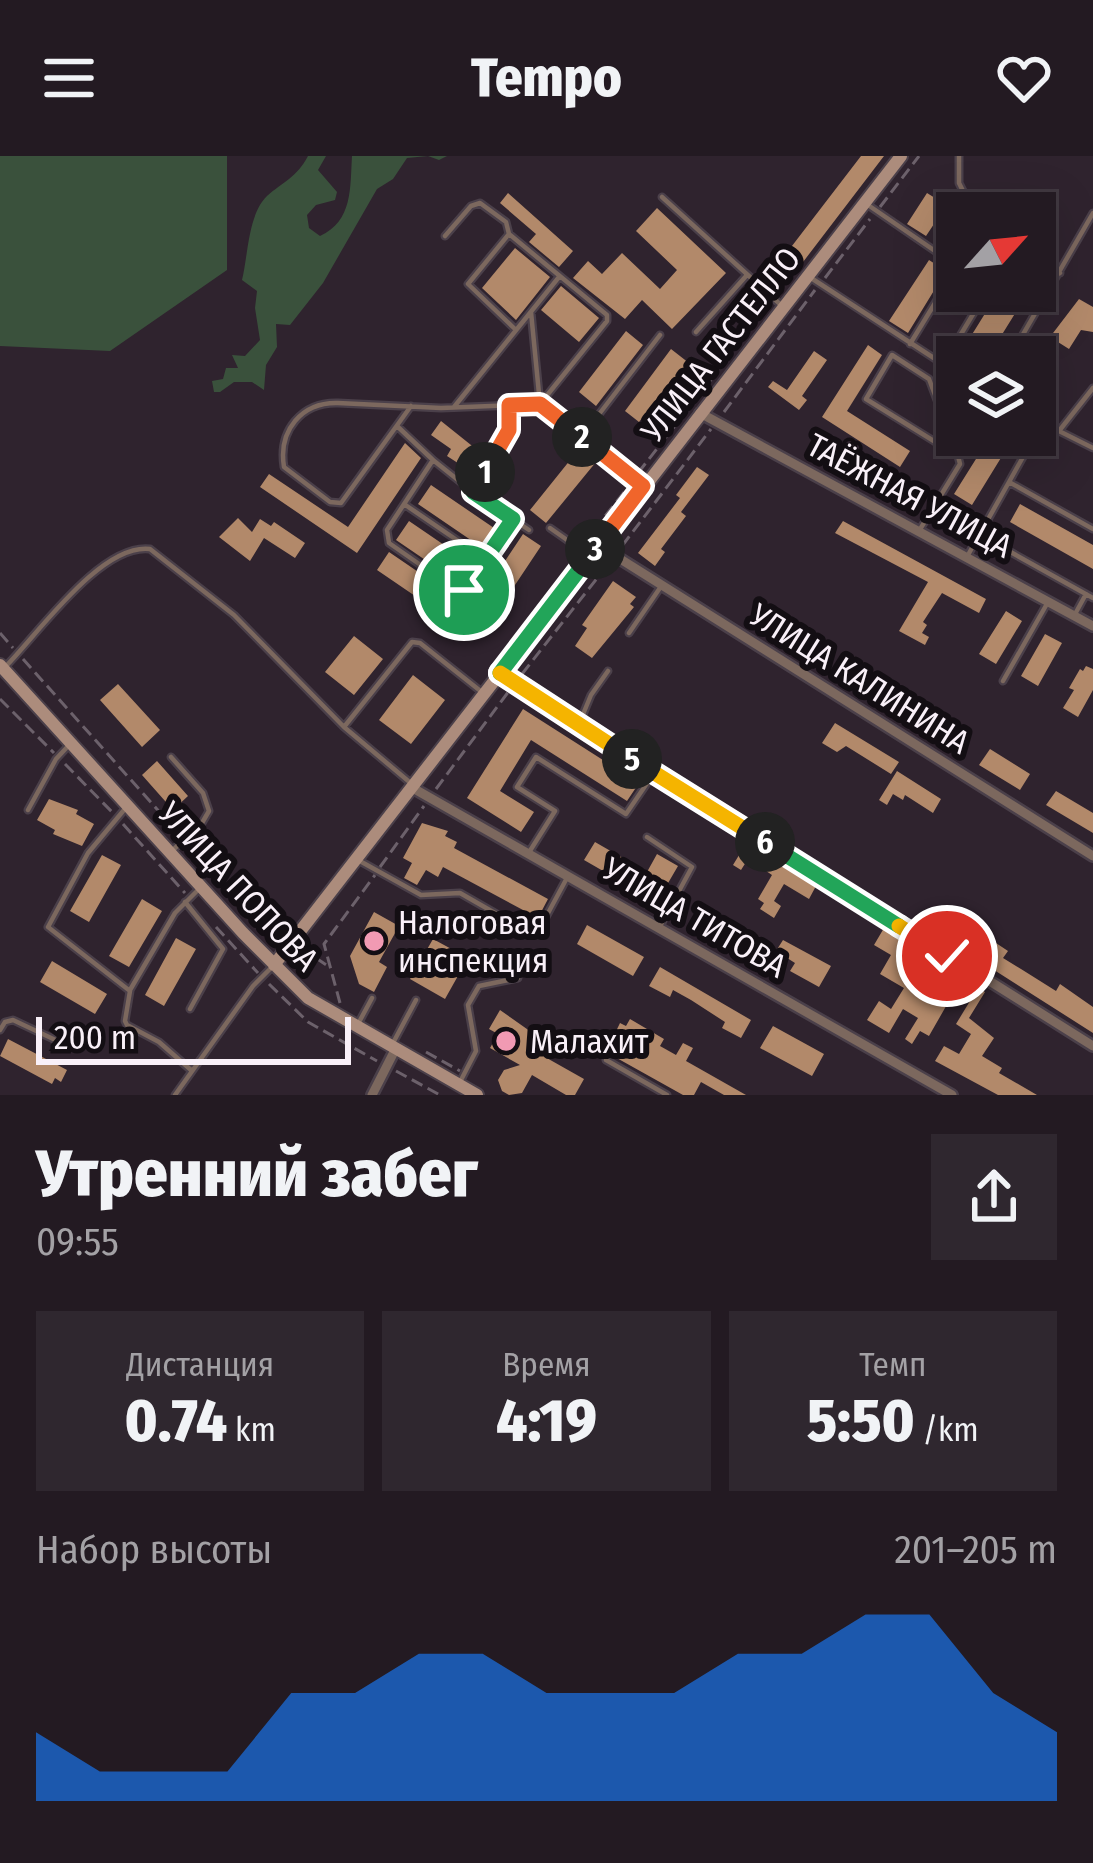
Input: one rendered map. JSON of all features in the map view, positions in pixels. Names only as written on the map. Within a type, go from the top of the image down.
[{"type":"street","name":"УЛИЦА ГАСТЕЛЛО","points":[[274,965],[500,673],[639,482],[783,307],[813,280],[870,207],[902,156]]},
{"type":"street","name":"ТАЁЖНАЯ УЛИЦА","points":[[700,413],[1093,626]]},
{"type":"street","name":"УЛИЦА КАЛИНИНА","points":[[589,550],[614,555],[1093,856]]},
{"type":"street","name":"УЛИЦА ПОПОВА","points":[[1,668],[308,998],[359,1022],[393,1049],[465,1088]]},
{"type":"street","points":[[500,673],[1093,1046]]},
{"type":"street","name":"УЛИЦА ТИТОВА","points":[[412,786],[429,800],[952,1095]]},
{"type":"street","points":[[373,1095],[393,1049]]},
{"type":"lane","points":[[959,156],[964,192]]},
{"type":"lane","points":[[662,197],[783,307]]},
{"type":"lane","points":[[445,236],[480,202],[506,222],[508,235],[605,311],[608,318],[540,404]]},
{"type":"lane","points":[[870,207],[936,253]]},
{"type":"lane","points":[[1022,336],[1093,213]]},
{"type":"lane","points":[[508,235],[468,284],[516,330]]},
{"type":"lane","points":[[1056,270],[1060,273]]},
{"type":"lane","points":[[696,332],[747,275]]},
{"type":"lane","points":[[454,407],[559,278]]},
{"type":"lane","points":[[813,280],[943,364],[974,312]]},
{"type":"lane","points":[[910,344],[936,301]]},
{"type":"lane","points":[[531,312],[540,404]]},
{"type":"lane","points":[[582,437],[660,335]]},
{"type":"lane","points":[[920,531],[960,464],[958,456],[929,379],[892,355],[866,399],[958,456]]},
{"type":"lane","points":[[1059,430],[1093,388]]},
{"type":"lane","points":[[411,406],[341,503],[331,502],[284,467],[282,453],[290,428],[313,405],[540,404],[639,482]]},
{"type":"lane","points":[[473,492],[509,430],[509,405]]},
{"type":"lane","points":[[397,426],[473,492],[529,530]]},
{"type":"lane","points":[[1056,429],[1093,448]]},
{"type":"lane","points":[[967,557],[1022,456]]},
{"type":"lane","points":[[433,460],[387,530],[387,539],[454,589],[468,587],[513,519]]},
{"type":"lane","points":[[1009,482],[1093,529]]},
{"type":"lane","points":[[404,504],[486,560]]},
{"type":"lane","points":[[550,528],[589,550]]},
{"type":"lane","points":[[980,535],[1089,596],[1074,616]]},
{"type":"lane","points":[[1,668],[68,598],[116,557],[137,548],[150,549],[234,615],[344,727],[412,786]]},
{"type":"lane","points":[[629,633],[662,585]]},
{"type":"lane","points":[[1003,681],[1048,601]]},
{"type":"lane","points":[[344,727],[412,642],[420,643],[483,693]]},
{"type":"lane","points":[[579,724],[608,671]]},
{"type":"lane","points":[[28,810],[70,743]]},
{"type":"lane","points":[[170,853],[207,817],[208,802],[171,757]]},
{"type":"lane","points":[[528,854],[555,811],[518,787],[536,758],[626,814],[654,773]]},
{"type":"lane","points":[[128,806],[88,853],[47,927],[130,991]]},
{"type":"lane","points":[[647,837],[692,867],[659,928]]},
{"type":"lane","points":[[356,859],[421,895],[460,892],[534,934],[568,877]]},
{"type":"lane","points":[[191,1070],[169,1049],[124,1021],[130,991],[187,900],[202,887]]},
{"type":"lane","points":[[187,900],[223,949],[190,1009]]},
{"type":"lane","points":[[175,1095],[274,965]]},
{"type":"lane","points":[[465,1088],[476,1051],[468,1005],[479,986],[518,978]]},
{"type":"lane","points":[[359,1022],[372,998]]},
{"type":"lane","points":[[393,1049],[416,1000]]},
{"type":"lane","points":[[0,1030],[4,1022],[13,1020],[66,1045]]},
{"type":"lane","points":[[606,1060],[668,1095]]},
{"type":"path","points":[[359,1022],[340,1004],[324,944],[515,683],[716,422],[813,280],[870,207],[919,156]]},
{"type":"path","points":[[589,550],[713,377]]},
{"type":"path","points":[[0,633],[253,916]]},
{"type":"path","points":[[0,699],[116,817],[187,900]]},
{"type":"path","points":[[204,914],[297,1014],[440,1095]]},
{"type":"path","points":[[426,1052],[465,1088]]},
{"type":"green space","points":[[0,156],[227,156],[227,270],[110,351],[0,346]]},
{"type":"green space","points":[[308,156],[326,156],[318,170],[337,192],[335,200],[316,205],[307,215],[309,228],[320,236],[344,213],[352,156],[428,156],[407,158],[393,179],[377,189],[323,283],[290,325],[276,324],[277,347],[266,365],[264,390],[252,382],[234,382],[214,392],[212,381],[223,379],[226,368],[238,368],[232,355],[245,356],[260,340],[257,291],[242,280],[256,213]]},
{"type":"building","points":[[861,156],[884,156],[787,283],[772,272]]},
{"type":"building","points":[[508,193],[573,251],[559,267],[529,242],[536,234],[500,203]]},
{"type":"building","points":[[927,193],[936,199],[936,221],[926,236],[907,224]]},
{"type":"building","points":[[657,208],[726,273],[672,329],[642,300],[625,319],[573,278],[588,261],[602,274],[622,253],[660,289],[677,270],[636,231]]},
{"type":"building","points":[[515,248],[550,277],[516,320],[482,288]]},
{"type":"building","points":[[929,260],[936,265],[936,287],[908,333],[889,321]]},
{"type":"building","points":[[561,286],[599,318],[579,342],[541,310]]},
{"type":"building","points":[[1079,299],[1093,307],[1093,332],[1081,330],[1069,349],[1051,336]]},
{"type":"building","points":[[986,312],[1016,312],[1001,336],[971,336]]},
{"type":"building","points":[[626,331],[643,345],[596,406],[579,392]]},
{"type":"building","points":[[868,345],[882,355],[847,411],[910,451],[900,467],[822,417]]},
{"type":"building","points":[[671,349],[703,374],[689,392],[672,379],[639,422],[625,411]]},
{"type":"building","points":[[814,351],[827,360],[802,396],[807,400],[799,410],[768,387],[773,381],[787,390]]},
{"type":"building","points":[[441,421],[476,449],[464,467],[447,456],[451,449],[431,435]]},
{"type":"building","points":[[405,443],[421,458],[357,553],[260,487],[269,474],[348,527]]},
{"type":"building","points":[[579,449],[596,462],[546,523],[530,510]]},
{"type":"building","points":[[978,456],[1002,456],[972,505],[954,494]]},
{"type":"building","points":[[697,467],[709,475],[681,512],[686,516],[661,549],[665,552],[655,566],[638,553]]},
{"type":"building","points":[[431,485],[494,528],[481,547],[418,504]]},
{"type":"building","points":[[1020,504],[1093,545],[1093,569],[1010,522]]},
{"type":"building","points":[[238,518],[252,532],[260,519],[271,526],[274,522],[305,543],[295,558],[264,538],[250,561],[219,537]]},
{"type":"building","points":[[409,521],[472,564],[459,583],[396,540]]},
{"type":"building","points":[[843,521],[986,599],[979,613],[942,593],[923,622],[927,625],[922,633],[929,637],[925,645],[899,631],[928,582],[835,533]]},
{"type":"building","points":[[523,534],[541,546],[493,618],[475,606]]},
{"type":"building","points":[[389,552],[452,595],[440,613],[377,570]]},
{"type":"building","points":[[613,581],[636,597],[630,604],[634,607],[592,658],[575,646],[587,628],[582,625]]},
{"type":"building","points":[[1006,611],[1022,621],[996,664],[979,654]]},
{"type":"building","points":[[1045,634],[1062,643],[1038,686],[1021,676]]},
{"type":"building","points":[[354,636],[383,659],[354,695],[325,672]]},
{"type":"building","points":[[848,653],[866,664],[861,673],[875,682],[868,693],[835,673]]},
{"type":"building","points":[[1086,666],[1093,669],[1093,690],[1078,717],[1063,708],[1074,690],[1069,688]]},
{"type":"building","points":[[413,675],[445,700],[411,744],[379,720]]},
{"type":"building","points":[[118,684],[160,730],[142,747],[100,700]]},
{"type":"building","points":[[523,709],[639,783],[627,801],[531,740],[500,791],[534,812],[521,832],[467,798]]},
{"type":"building","points":[[835,723],[899,762],[891,774],[846,746],[837,752],[822,743]]},
{"type":"building","points":[[990,749],[1030,774],[1020,790],[979,765]]},
{"type":"building","points":[[157,761],[188,796],[173,810],[142,775]]},
{"type":"building","points":[[897,771],[941,799],[933,813],[905,795],[903,800],[893,794],[887,805],[879,800]]},
{"type":"building","points":[[1056,791],[1093,813],[1093,833],[1046,805]]},
{"type":"building","points":[[49,799],[78,810],[76,814],[94,824],[82,846],[53,834],[55,830],[37,820]]},
{"type":"building","points":[[422,823],[448,831],[445,836],[457,842],[454,848],[548,899],[538,918],[443,867],[438,877],[426,870],[417,885],[404,878],[412,863],[403,858]]},
{"type":"building","points":[[595,842],[647,872],[657,854],[678,866],[657,902],[584,860]]},
{"type":"building","points":[[747,842],[816,886],[809,899],[784,884],[774,901],[781,906],[774,918],[760,909],[764,903],[758,899],[772,875],[748,859],[741,870],[733,865]]},
{"type":"building","points":[[102,855],[121,865],[89,922],[70,911]]},
{"type":"building","points":[[142,899],[162,911],[129,967],[109,956]]},
{"type":"building","name":"Налоговая инспекция","points":[[374,912],[399,926],[379,962],[387,967],[374,992],[359,984],[350,956]]},
{"type":"building","points":[[587,925],[644,957],[633,976],[577,944]]},
{"type":"building","points":[[884,928],[942,965],[928,987],[949,1001],[929,1036],[920,1031],[912,1044],[905,1039],[918,1018],[903,1009],[889,1033],[867,1020],[879,1001],[891,1009],[904,988],[880,974],[891,955],[874,945]]},
{"type":"building","points":[[176,938],[196,949],[164,1006],[145,995]]},
{"type":"building","points":[[433,939],[468,958],[445,999],[410,979]]},
{"type":"building","points":[[783,940],[831,966],[819,987],[790,971],[795,963],[776,951]]},
{"type":"building","points":[[993,941],[1008,951],[1003,958],[1056,991],[1060,984],[1093,1007],[1093,1033],[980,961]]},
{"type":"building","points":[[52,961],[107,994],[95,1014],[40,982]]},
{"type":"building","points":[[660,967],[751,1020],[741,1038],[691,1000],[673,990],[670,997],[649,986]]},
{"type":"building","points":[[965,980],[985,992],[969,1018],[994,1038],[982,1056],[1002,1068],[999,1073],[1037,1095],[998,1095],[935,1061],[944,1046],[959,1054],[971,1034],[956,1024],[970,1001],[957,993]]},
{"type":"building","points":[[500,1010],[551,1046],[545,1057],[584,1079],[575,1095],[566,1095],[532,1075],[522,1093],[502,1091],[498,1080],[504,1070],[520,1065],[490,1048],[498,1034],[489,1029]]},
{"type":"building","points":[[630,1019],[664,1039],[660,1046],[676,1055],[683,1043],[693,1048],[686,1061],[746,1095],[724,1095],[701,1082],[694,1095],[683,1095],[606,1052],[620,1023],[626,1026]]},
{"type":"building","points":[[773,1026],[824,1054],[812,1076],[760,1048]]},
{"type":"building","points":[[8,1039],[67,1070],[61,1082],[55,1078],[52,1084],[0,1056]]},
{"type":"place","name":"Налоговая инспекция","points":[[374,941]]},
{"type":"place","name":"Малахит","points":[[506,1041]]},
{"type":"route","points":[[464,590],[513,519],[473,492],[509,430],[509,405],[540,404],[643,486],[500,673],[947,956]]}]
